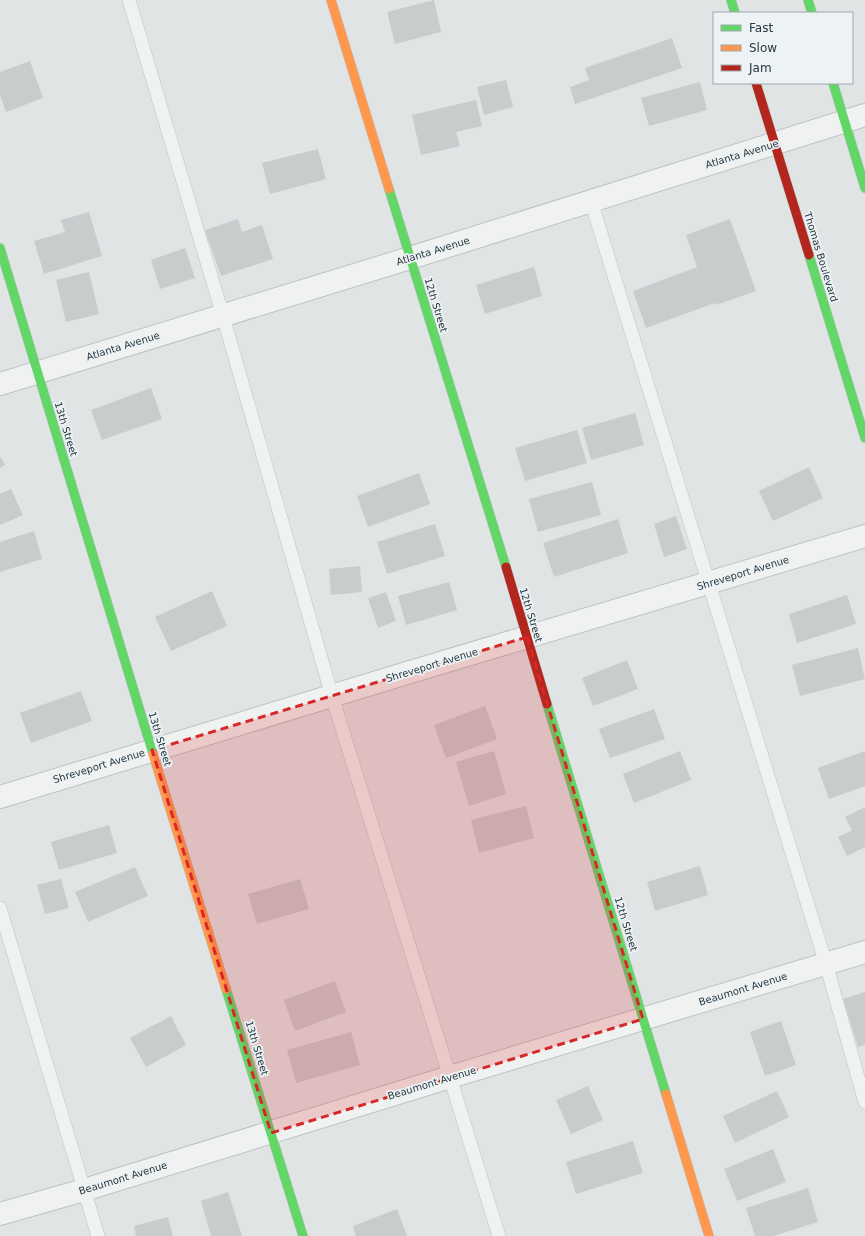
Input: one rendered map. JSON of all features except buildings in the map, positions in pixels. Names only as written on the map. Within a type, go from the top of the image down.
[{"type":"street","name":"12th Street","points":[[331,0],[644,1019],[709,1236]]},
{"type":"street","points":[[731,0],[735,12]]},
{"type":"street","points":[[808,0],[812,12]]},
{"type":"street","name":"Thomas Boulevard","points":[[756,84],[865,438]]},
{"type":"street","points":[[834,84],[855,118],[865,188]]},
{"type":"street","name":"Atlanta Avenue","points":[[0,384],[591,202],[855,118]]},
{"type":"street","name":"13th Street","points":[[0,248],[152,750],[303,1236]]},
{"type":"street","name":"Shreveport Avenue","points":[[0,797],[865,536]]},
{"type":"street","name":"Beaumont Avenue","points":[[0,1214],[84,1190],[450,1077],[865,952]]},
{"type":"lane","points":[[129,0],[223,316],[332,696],[499,1236]]},
{"type":"lane","points":[[591,202],[826,964],[865,1102]]},
{"type":"lane","points":[[0,908],[98,1236]]},
{"type":"highlighted area","points":[[527,637],[643,1019],[271,1133],[152,750]]},
{"type":"traffic: fast","points":[[731,0],[735,12]]},
{"type":"traffic: fast","points":[[808,0],[812,12]]},
{"type":"traffic: fast","points":[[833,84],[865,188]]},
{"type":"traffic: fast","points":[[389,189],[506,567]]},
{"type":"traffic: fast","points":[[0,248],[153,754]]},
{"type":"traffic: fast","points":[[809,255],[865,438]]},
{"type":"traffic: fast","points":[[547,704],[666,1094]]},
{"type":"traffic: fast","points":[[226,989],[303,1236]]},
{"type":"traffic: slow","points":[[331,0],[389,189]]},
{"type":"traffic: slow","points":[[153,754],[226,989]]},
{"type":"traffic: slow","points":[[666,1094],[709,1236]]},
{"type":"traffic: jam","points":[[756,84],[809,255]]},
{"type":"traffic: jam","points":[[506,567],[547,704]]}]
